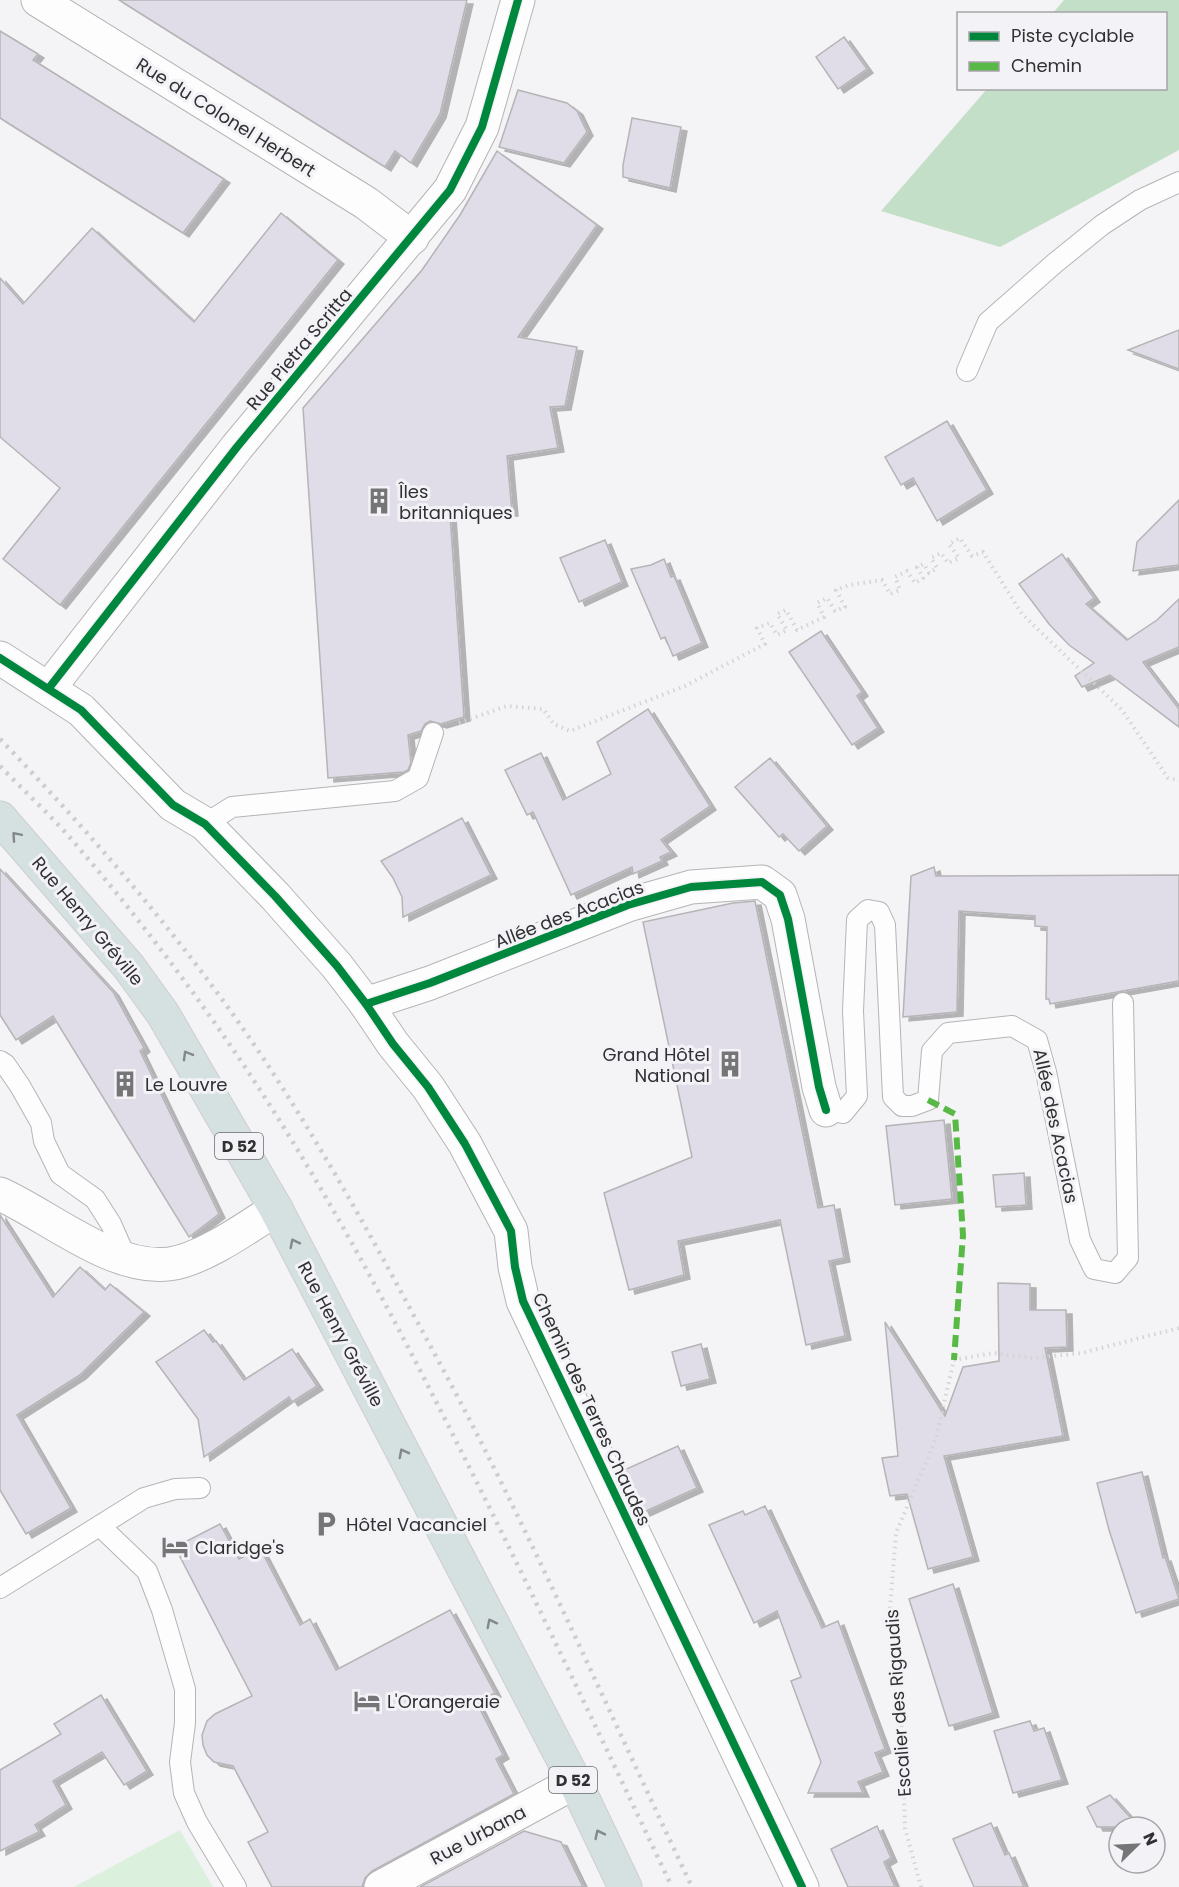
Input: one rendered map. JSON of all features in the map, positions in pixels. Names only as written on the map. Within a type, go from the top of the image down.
[{"type":"main road","name":"Rue Henry Gréville","points":[[0,818],[129,967],[163,1014],[276,1209],[574,1782],[625,1887]]},
{"type":"street","name":"Rue du Colonel Herbert","points":[[38,0],[366,203],[412,238]]},
{"type":"street","name":"Rue Pietra Scritta","points":[[48,688],[237,447],[450,190],[482,127],[518,0]]},
{"type":"street","name":"Chemin des Terres Chaudes","points":[[0,658],[81,710],[173,805],[205,825],[275,896],[337,966],[393,1044],[428,1087],[453,1125],[511,1231],[515,1267],[523,1301],[802,1887]]},
{"type":"street","name":"Allée des Acacias","points":[[366,1004],[430,983],[628,905],[691,887],[762,882],[780,895],[788,918],[819,1087],[826,1110]]},
{"type":"street","points":[[0,1194],[100,1249],[140,1262],[169,1264],[193,1257],[276,1209]]},
{"type":"street","name":"Rue Urbana","points":[[381,1887],[574,1782]]},
{"type":"lane","points":[[967,370],[988,322],[1102,225],[1140,200],[1179,182]]},
{"type":"lane","points":[[205,825],[231,807],[395,791],[418,778],[433,733]]},
{"type":"lane","name":"Allée des Acacias","points":[[826,1110],[843,1113],[857,1096],[853,1011],[857,920],[868,910],[879,912],[885,925],[893,1097],[902,1106],[912,1106],[928,1100],[932,1051],[948,1033],[1012,1026],[1037,1040],[1046,1072],[1080,1240],[1094,1269],[1114,1273],[1128,1258],[1123,1003]]},
{"type":"lane","points":[[0,1062],[15,1079],[41,1123],[44,1141],[60,1174],[95,1199],[111,1224],[126,1258]]},
{"type":"lane","points":[[0,1588],[144,1498],[175,1489],[200,1488]]},
{"type":"lane","points":[[100,1526],[147,1571],[162,1610],[184,1689],[185,1723],[180,1762],[184,1793],[197,1822],[236,1887]]},
{"type":"path","points":[[433,733],[507,706],[543,709],[554,724],[570,731],[685,686],[765,644],[757,628],[770,623],[777,635],[787,630],[777,614],[786,610],[797,630],[824,617],[817,603],[827,598],[835,611],[845,607],[836,590],[849,585],[882,580],[890,594],[900,590],[895,577],[907,571],[915,583],[923,578],[917,567],[924,564],[929,573],[937,568],[931,558],[941,553],[948,563],[959,558],[949,544],[960,538],[972,556],[983,552],[1022,614],[1122,710],[1168,778],[1179,780]]},
{"type":"green space","points":[[1064,0],[1179,0],[1179,150],[1000,247],[881,211],[986,90],[1167,90],[1167,12],[1054,12]]},
{"type":"green space","points":[[180,1830],[213,1887],[74,1887]]},
{"type":"building","points":[[119,0],[467,0],[440,114],[411,163],[395,151],[385,167]]},
{"type":"building","points":[[0,31],[38,54],[33,60],[224,179],[183,233],[0,118]]},
{"type":"building","points":[[844,37],[867,69],[838,89],[816,57]]},
{"type":"building","points":[[518,90],[567,103],[577,111],[587,132],[564,163],[499,147]]},
{"type":"building","points":[[632,118],[681,127],[670,188],[623,177],[623,165]]},
{"type":"building","name":"Îles britanniques","points":[[497,151],[597,225],[518,337],[577,347],[565,406],[550,407],[558,448],[507,456],[512,512],[450,514],[464,717],[441,724],[430,721],[421,731],[408,735],[411,763],[408,770],[404,772],[328,778],[303,408],[422,270],[460,215]]},
{"type":"building","points":[[281,213],[338,260],[60,605],[3,559],[60,488],[0,437],[0,278],[23,304],[92,228],[194,322]]},
{"type":"building","points":[[1179,330],[1179,369],[1128,350]]},
{"type":"building","points":[[947,421],[987,490],[937,521],[913,478],[901,485],[885,457]]},
{"type":"building","points":[[1179,500],[1179,565],[1133,571],[1137,542]]},
{"type":"building","points":[[605,540],[622,582],[579,602],[560,558]]},
{"type":"building","points":[[1062,554],[1094,598],[1086,604],[1127,640],[1157,620],[1179,599],[1179,647],[1143,662],[1179,709],[1179,727],[1110,675],[1082,687],[1075,676],[1094,663],[1069,645],[1049,624],[1019,584]]},
{"type":"building","points":[[664,559],[671,577],[674,576],[702,643],[673,656],[665,637],[661,639],[631,569],[651,565]]},
{"type":"building","points":[[821,631],[862,692],[857,696],[878,728],[852,745],[789,652]]},
{"type":"building","points":[[648,709],[710,806],[661,840],[671,852],[660,857],[662,861],[633,874],[632,867],[571,895],[533,812],[527,815],[505,770],[541,753],[563,800],[611,774],[597,742]]},
{"type":"building","points":[[770,758],[827,826],[799,851],[783,834],[779,837],[735,787]]},
{"type":"building","points":[[462,818],[491,875],[403,917],[402,897],[381,861]]},
{"type":"building","points":[[934,867],[936,876],[1179,875],[1179,981],[1050,1004],[1049,999],[1046,999],[1047,927],[1035,926],[1035,916],[959,911],[957,1012],[903,1017],[911,876]]},
{"type":"building","name":"Le Louvre","points":[[0,869],[113,992],[144,1048],[140,1051],[219,1214],[189,1237],[53,1016],[16,1040],[0,1015]]},
{"type":"building","name":"Grand Hôtel National","points":[[755,901],[818,1208],[834,1205],[844,1258],[829,1261],[845,1336],[806,1345],[780,1220],[678,1241],[684,1275],[629,1290],[604,1193],[692,1157],[643,922],[733,903]]},
{"type":"building","points":[[944,1120],[952,1199],[895,1205],[886,1126]]},
{"type":"building","points":[[1024,1173],[1026,1205],[996,1207],[993,1175]]},
{"type":"building","points":[[0,1215],[53,1297],[80,1267],[105,1290],[110,1284],[144,1312],[80,1375],[17,1415],[71,1508],[26,1534],[0,1490]]},
{"type":"building","points":[[998,1283],[1030,1284],[1030,1310],[1066,1310],[1067,1347],[1045,1348],[1063,1436],[944,1456],[973,1557],[928,1569],[907,1494],[890,1496],[882,1458],[898,1456],[885,1322],[945,1416],[963,1367],[999,1361]]},
{"type":"building","points":[[204,1330],[213,1342],[216,1341],[244,1380],[292,1349],[317,1386],[292,1402],[289,1397],[204,1457],[198,1419],[156,1362]]},
{"type":"building","points":[[701,1344],[710,1379],[681,1386],[672,1352]]},
{"type":"building","points":[[678,1446],[697,1488],[644,1512],[624,1470]]},
{"type":"building","points":[[1142,1472],[1163,1558],[1165,1557],[1179,1599],[1136,1613],[1109,1530],[1097,1483]]},
{"type":"building","points":[[765,1506],[822,1628],[838,1621],[885,1749],[875,1753],[883,1772],[858,1782],[863,1793],[808,1793],[821,1762],[791,1681],[801,1677],[777,1611],[754,1623],[709,1525],[743,1511],[745,1515]]},
{"type":"building","name":"L'Orangeraie","points":[[220,1524],[239,1559],[260,1548],[300,1625],[310,1619],[336,1670],[450,1610],[495,1693],[477,1703],[503,1755],[496,1759],[514,1794],[372,1871],[365,1878],[362,1887],[272,1887],[248,1842],[268,1832],[233,1766],[214,1762],[207,1755],[203,1745],[202,1735],[207,1721],[215,1714],[252,1696],[175,1547]]},
{"type":"building","points":[[953,1584],[993,1713],[949,1726],[909,1599]]},
{"type":"building","points":[[101,1695],[147,1771],[124,1785],[102,1752],[53,1781],[66,1805],[35,1825],[39,1832],[0,1851],[0,1770],[61,1734],[54,1724]]},
{"type":"building","points":[[1030,1721],[1034,1731],[1044,1728],[1062,1780],[1013,1793],[994,1731]]},
{"type":"building","points":[[1110,1795],[1128,1815],[1107,1815],[1107,1827],[1097,1827],[1087,1807]]},
{"type":"building","points":[[991,1823],[1005,1855],[1009,1853],[1024,1887],[974,1887],[953,1839]]},
{"type":"building","points":[[877,1826],[891,1858],[884,1862],[895,1887],[848,1887],[831,1849]]},
{"type":"building","points":[[524,1831],[561,1842],[583,1887],[420,1887]]},
{"type":"railway","points":[[0,739],[101,849],[166,926],[255,1046],[318,1145],[395,1280],[486,1452],[565,1614],[692,1887]]},
{"type":"railway","points":[[0,766],[65,832],[154,941],[240,1060],[307,1165],[369,1274],[456,1441],[539,1608],[672,1887]]},
{"type":"marked path","points":[[928,1100],[955,1114],[963,1235],[954,1360]]},
{"type":"cycle path","points":[[49,688],[237,447],[450,190],[482,127],[518,0]]},
{"type":"cycle path","points":[[0,658],[81,710],[173,805],[205,824],[275,896],[337,966],[393,1044],[428,1087],[465,1144],[511,1231],[515,1267],[523,1301],[802,1887]]},
{"type":"cycle path","points":[[366,1004],[430,983],[628,905],[691,887],[762,882],[780,895],[788,919],[819,1087],[826,1110]]},
{"type":"place","name":"Îles britanniques","points":[[379,501]]},
{"type":"place","name":"Grand Hôtel National","points":[[730,1064]]},
{"type":"place","name":"Le Louvre","points":[[125,1084]]},
{"type":"place","name":"Hôtel Vacanciel","points":[[326,1524]]},
{"type":"place","name":"Claridge's","points":[[175,1547]]},
{"type":"place","name":"L'Orangeraie","points":[[367,1701]]}]
